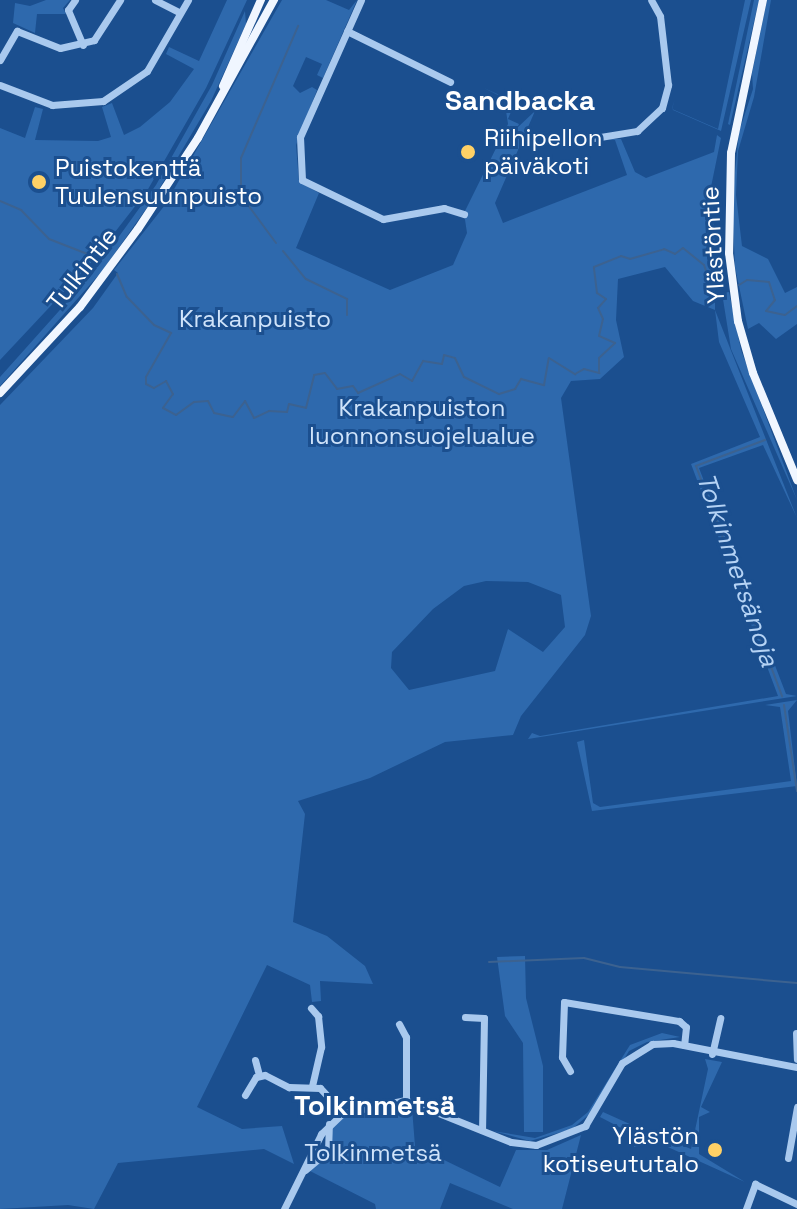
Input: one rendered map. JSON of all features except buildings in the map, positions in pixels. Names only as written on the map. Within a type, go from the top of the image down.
[{"type":"main road","points":[[208,120],[261,0]]},
{"type":"main road","points":[[208,120],[274,0]]},
{"type":"main road","name":"Ylästöntie","points":[[763,0],[731,153],[730,266],[735,303],[753,373],[797,480]]},
{"type":"main road","name":"Tulkintie","points":[[0,393],[108,271],[208,120]]},
{"type":"street","points":[[75,0],[68,10],[83,45]]},
{"type":"street","points":[[0,60],[17,31],[60,48],[83,45],[101,35],[120,0]]},
{"type":"street","points":[[155,0],[180,13]]},
{"type":"street","points":[[0,85],[52,105],[103,101],[147,71],[188,0]]},
{"type":"street","points":[[361,0],[300,137],[302,180],[383,219],[444,208],[464,214]]},
{"type":"street","points":[[588,139],[637,131],[662,108],[668,76],[660,16],[651,0]]},
{"type":"street","points":[[347,31],[450,82]]},
{"type":"street","points":[[570,1071],[562,1057],[564,1002],[679,1021],[686,1027],[684,1045]]},
{"type":"street","points":[[311,1008],[318,1016],[321,1047],[312,1085]]},
{"type":"street","points":[[465,1017],[484,1018],[482,1130]]},
{"type":"street","points":[[712,1054],[720,1018]]},
{"type":"street","points":[[399,1024],[406,1037],[406,1100]]},
{"type":"street","points":[[796,1033],[797,1059]]},
{"type":"street","points":[[284,1209],[329,1124],[343,1113],[406,1100],[529,1145],[575,1131],[594,1115],[629,1055],[652,1044],[684,1045],[712,1054],[797,1067]]},
{"type":"street","points":[[245,1095],[259,1075],[255,1060]]},
{"type":"street","points":[[259,1075],[289,1087],[312,1085],[343,1113]]},
{"type":"street","points":[[788,1158],[797,1107]]},
{"type":"street","points":[[305,1170],[328,1151],[329,1124]]},
{"type":"street","points":[[746,1209],[755,1184],[797,1204]]},
{"type":"green space","points":[[46,0],[70,0],[63,8],[66,14],[37,14],[35,33],[13,23],[15,3],[30,6]]},
{"type":"green space","points":[[227,0],[247,0],[206,88],[147,191],[90,264],[0,360],[0,128],[25,138],[35,107],[43,109],[35,140],[98,141],[111,137],[102,107],[112,103],[124,135],[140,127],[170,102],[194,69],[166,54],[169,47],[199,61]]},
{"type":"green space","points":[[282,0],[326,0],[349,10],[357,0],[323,78],[317,75],[322,64],[306,57],[293,86],[300,93],[312,87],[317,90],[296,145],[299,182],[319,193],[296,248],[390,290],[453,265],[467,233],[464,213],[508,124],[504,98],[484,88],[515,102],[508,119],[519,124],[517,128],[535,111],[495,203],[503,223],[627,175],[615,140],[606,139],[621,139],[635,172],[646,178],[714,152],[717,135],[721,138],[711,187],[715,248],[708,245],[705,250],[715,257],[715,310],[693,301],[665,267],[618,279],[616,320],[624,357],[600,379],[571,381],[561,398],[591,616],[585,635],[521,716],[513,735],[445,742],[370,778],[298,801],[305,814],[293,922],[327,936],[365,966],[373,984],[320,981],[321,1001],[312,1002],[310,985],[267,965],[197,1107],[242,1129],[282,1126],[294,1164],[264,1149],[118,1163],[94,1209],[68,1205],[0,1209],[0,405],[93,308],[118,273],[114,270],[165,205]],"holes":[[[486,581],[528,582],[561,595],[565,627],[543,652],[508,629],[495,671],[409,690],[391,668],[392,652],[433,609],[464,586]]]},
{"type":"green space","points":[[745,0],[751,0],[721,131],[673,109],[718,129]]},
{"type":"green space","points":[[754,0],[759,0],[730,125],[728,124]]},
{"type":"green space","points":[[767,0],[771,0],[754,97],[738,151],[736,195],[742,246],[768,259],[785,293],[797,287],[797,324],[776,339],[759,323],[748,329],[735,267],[732,202],[739,132],[753,89],[752,73]]},
{"type":"green space","points":[[245,11],[246,24],[211,101],[155,196],[103,270],[0,386],[0,377],[92,274],[156,185],[212,85]]},
{"type":"green space","points":[[729,292],[741,350],[797,500],[731,349],[722,293]]},
{"type":"green space","points":[[715,310],[797,518],[763,445],[699,468],[786,694],[797,696],[528,739],[532,733],[540,736],[778,696],[691,464],[760,437],[719,342]]},
{"type":"green space","points":[[797,700],[788,711],[797,786],[592,811],[577,742],[584,740],[593,803],[600,807],[791,781],[780,707],[765,705]]},
{"type":"green space","points":[[525,956],[526,998],[543,1066],[543,1132],[524,1132],[523,1043],[505,1016],[497,957]]},
{"type":"green space","points":[[662,1033],[680,1037],[647,1042],[629,1051],[592,1112],[572,1129],[530,1141],[493,1131],[535,1138],[572,1125],[588,1112],[630,1045]]},
{"type":"green space","points":[[705,1059],[722,1062],[701,1107],[710,1112],[699,1117],[699,1154],[745,1182],[659,1143],[634,1147],[623,1129],[600,1117],[603,1112],[632,1125],[639,1139],[652,1133],[691,1149],[708,1069]]},
{"type":"green space","name":"Tolkinmetsä","points":[[402,1105],[412,1108],[415,1146],[500,1187],[516,1150],[547,1150],[581,1135],[562,1209],[513,1209],[450,1183],[440,1209],[376,1209],[375,1204],[310,1171],[329,1155],[333,1126],[345,1116]]},
{"type":"waterway","points":[[276,243],[248,205],[241,189],[241,158],[298,26]]},
{"type":"waterway","points":[[0,201],[21,210],[49,239],[90,255]]},
{"type":"waterway","points":[[117,274],[127,297],[154,325],[171,333],[146,377],[146,384],[154,388],[166,381],[173,394],[163,408],[176,415],[194,402],[208,401],[214,413],[233,417],[245,401],[254,418],[269,411],[287,412],[289,404],[306,408],[314,375],[325,373],[337,389],[353,386],[358,393],[400,374],[412,381],[423,361],[442,364],[444,355],[455,358],[464,377],[499,394],[515,389],[521,379],[544,385],[549,358],[575,374],[584,369],[599,373],[599,358],[615,343],[599,336],[603,319],[598,308],[606,299],[597,293],[594,267],[621,256],[630,259],[664,249],[675,254],[683,248],[704,265],[712,288],[717,286]]},
{"type":"waterway","points":[[283,251],[306,279],[347,299],[347,315]]},
{"type":"waterway","points":[[739,285],[747,280],[769,282],[775,300],[766,311],[785,315],[797,306]]},
{"type":"waterway","name":"Tolkinmetsänoja","points":[[765,440],[696,466],[782,696]]},
{"type":"waterway","name":"Tolkinmetsänoja","points":[[784,705],[797,791]]},
{"type":"waterway","name":"Tolkinmetsänoja","points":[[489,962],[584,958],[620,967],[797,983]]},
{"type":"place","name":"Riihipellon päiväkoti","points":[[468,152]]},
{"type":"place","name":"Puistokenttä Tuulensuunpuisto","points":[[39,182]]},
{"type":"place","name":"Ylästön kotiseututalo","points":[[715,1150]]},
{"type":"district","name":"Sandbacka","points":[[520,100]]},
{"type":"district","name":"Tolkinmetsä","points":[[375,1105]]},
{"type":"park label","name":"Krakanpuisto","points":[[255,319]]},
{"type":"park label","name":"Krakanpuiston luonnonsuojelualue","points":[[422,422]]}]
